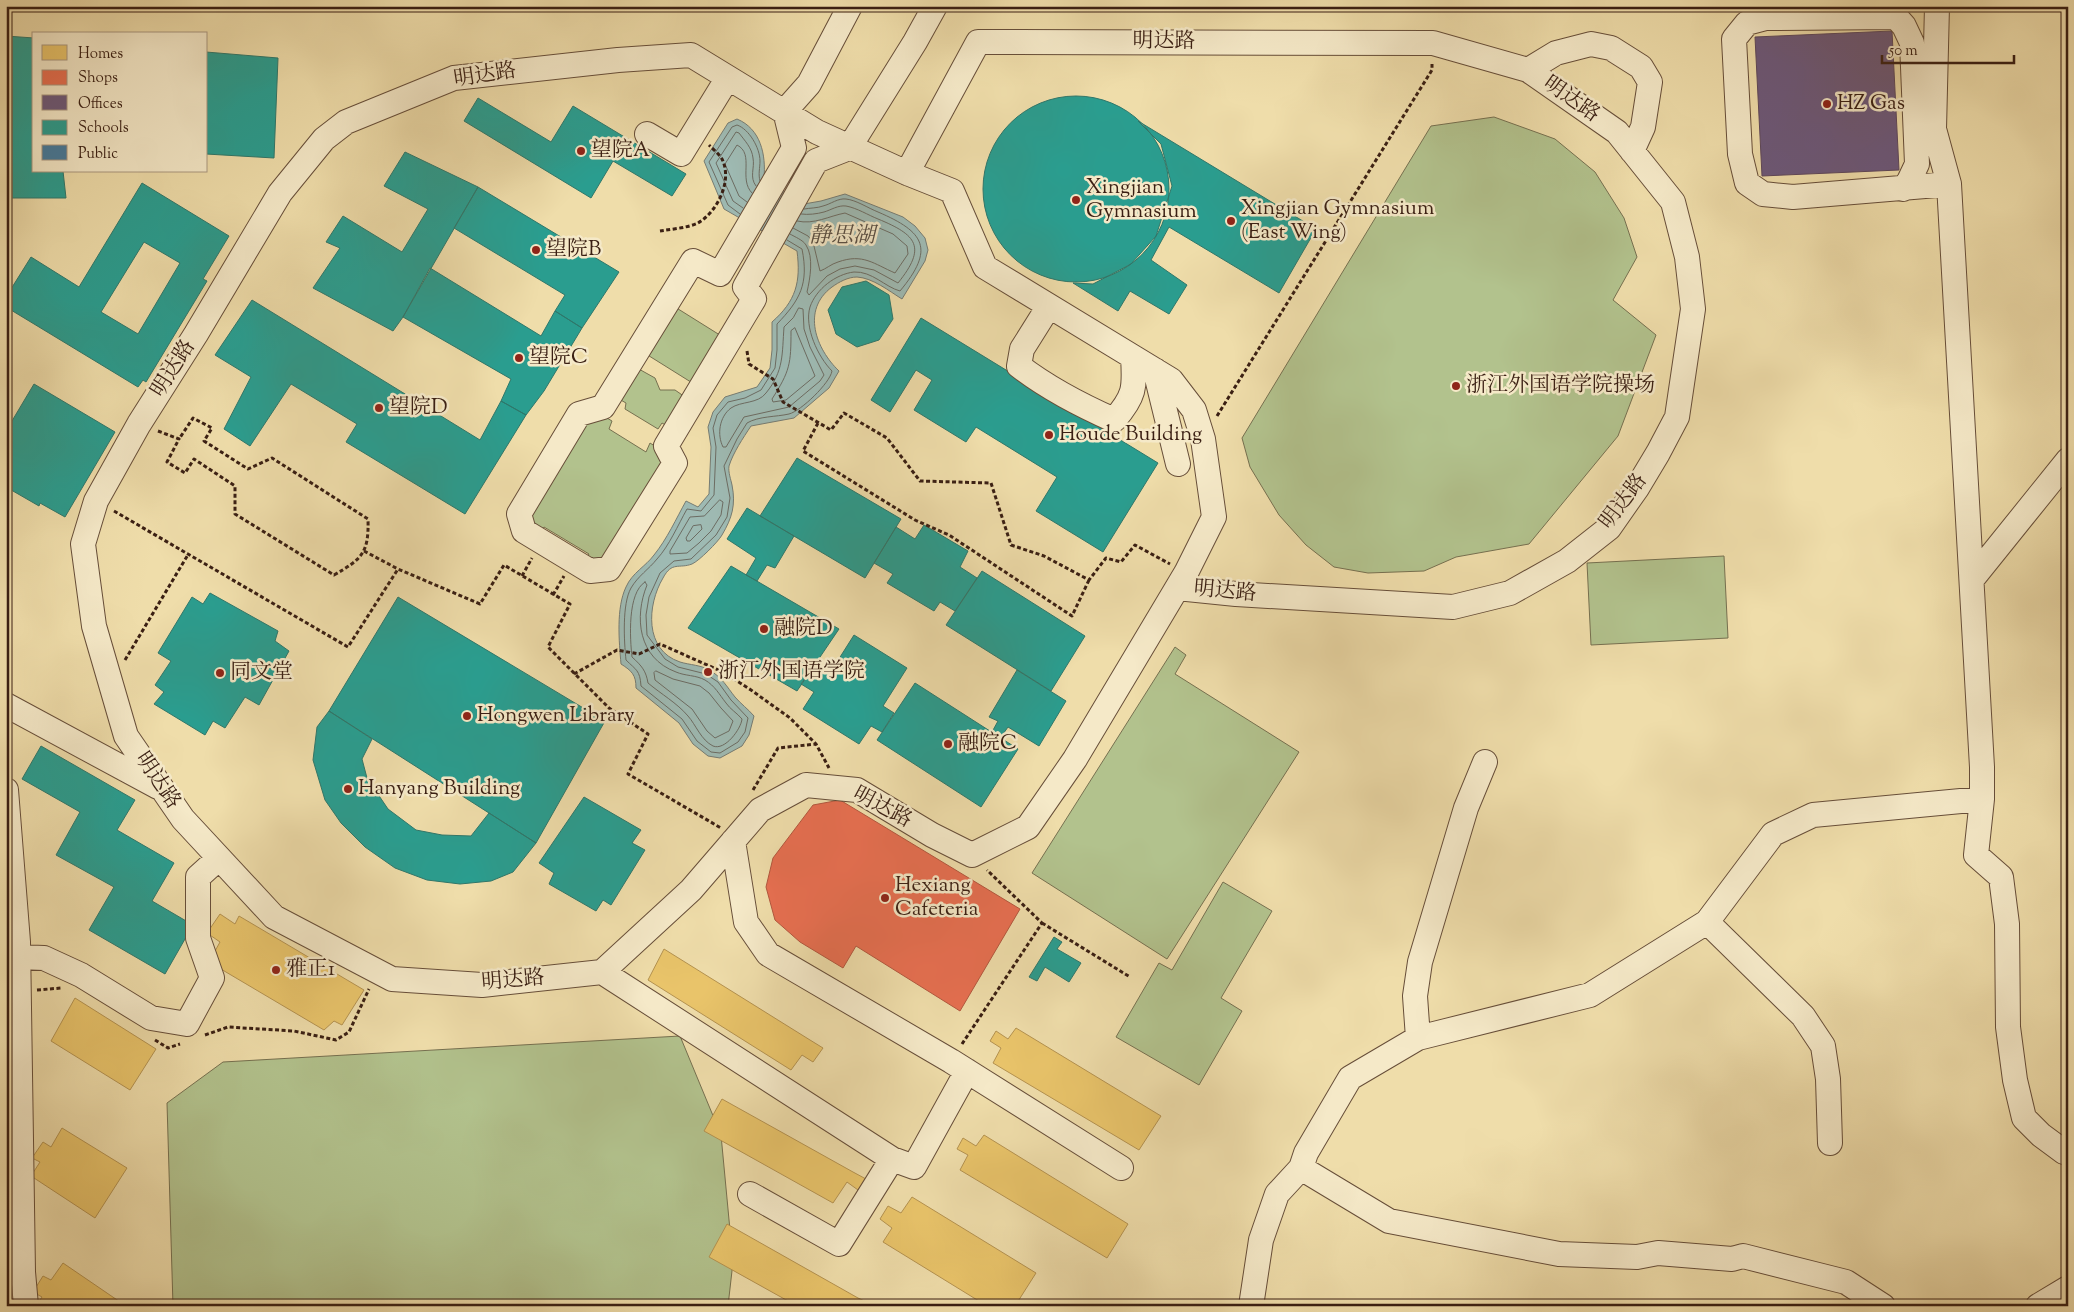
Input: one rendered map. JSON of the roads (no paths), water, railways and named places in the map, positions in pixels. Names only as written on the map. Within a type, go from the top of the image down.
[{"type":"street","points":[[850,6],[809,84],[785,111],[794,148],[720,274],[693,261],[603,407],[580,414],[519,514],[524,531],[590,571],[609,569],[675,463],[666,446],[754,299],[745,287],[816,161],[849,148],[915,42],[935,6]]},
{"type":"street","points":[[1938,6],[1934,129],[1949,184],[1973,578],[1982,799],[1976,855],[2001,877],[2006,924],[2008,1027],[2015,1080],[2024,1118],[2040,1135],[2068,1153]]},
{"type":"street","points":[[1902,189],[1909,181],[1918,164],[1912,43],[1896,17],[1766,18],[1747,23],[1734,39],[1740,154],[1747,183],[1763,194],[1793,197],[1902,189],[1949,184]]},
{"type":"street","name":"明达路","points":[[978,42],[1433,43],[1528,70],[1617,132],[1673,202],[1687,257],[1693,310],[1676,417],[1658,453],[1637,488],[1609,528],[1567,561],[1510,593],[1453,607],[1236,594],[1182,580],[1075,759],[1028,827],[972,855],[932,835],[857,790],[806,785],[760,810],[691,890],[602,972],[482,985],[392,979],[274,917],[183,819],[126,736],[94,626],[83,544],[96,501],[139,424],[196,334],[280,193],[324,139],[346,122],[454,78],[618,60],[691,55],[727,79],[785,111],[816,132],[907,173],[978,42]]},
{"type":"street","points":[[1528,70],[1556,53],[1591,44],[1611,48],[1641,67],[1650,82],[1643,126],[1632,151]]},
{"type":"street","points":[[647,134],[681,154],[727,79]]},
{"type":"street","points":[[907,173],[952,191],[985,267],[1171,380],[1194,410],[1203,439],[1214,517],[1182,580]]},
{"type":"street","points":[[1048,306],[1022,349],[1019,366],[1042,383],[1082,406],[1114,420],[1127,406],[1135,385],[1133,357]]},
{"type":"street","points":[[1155,370],[1178,464]]},
{"type":"street","points":[[1973,578],[2068,460]]},
{"type":"street","points":[[6,705],[162,788]]},
{"type":"street","points":[[1418,1038],[1416,996],[1420,962],[1466,808],[1485,762]]},
{"type":"street","points":[[6,790],[18,957],[26,1306]]},
{"type":"street","points":[[1251,1306],[1261,1240],[1277,1194],[1301,1168],[1306,1153],[1350,1078],[1418,1038],[1590,995],[1707,922],[1773,834],[1813,815],[1982,799]]},
{"type":"street","points":[[735,839],[746,922],[768,954],[959,1066],[1121,1168]]},
{"type":"street","points":[[18,957],[44,958],[81,975],[151,1018],[187,1024],[212,978],[198,938],[198,877],[219,858]]},
{"type":"street","points":[[1707,922],[1803,1016],[1823,1046],[1828,1079],[1830,1142]]},
{"type":"street","points":[[602,972],[892,1159],[914,1167],[959,1066]]},
{"type":"street","points":[[750,1194],[839,1244],[892,1159]]},
{"type":"street","points":[[1301,1168],[1389,1222],[1559,1254],[1637,1257],[1658,1253],[1732,1259],[1743,1256],[1846,1282],[1884,1306]]},
{"type":"street","points":[[2038,1306],[2068,1288]]},
{"type":"water","name":"静思湖","points":[[737,119],[745,123],[757,136],[763,152],[764,178],[804,204],[845,194],[903,217],[915,226],[925,238],[928,250],[925,261],[902,299],[875,282],[857,277],[841,282],[822,296],[817,307],[815,329],[824,352],[839,371],[829,388],[794,418],[751,426],[729,466],[733,505],[731,517],[722,535],[708,551],[692,564],[676,566],[670,569],[658,589],[652,613],[652,626],[660,648],[668,656],[680,662],[706,668],[714,673],[754,716],[749,735],[742,746],[720,758],[708,756],[693,744],[679,723],[636,688],[633,674],[621,664],[619,615],[626,587],[635,574],[659,549],[686,501],[698,507],[709,494],[711,447],[708,427],[713,412],[725,397],[757,387],[770,368],[772,322],[792,298],[797,282],[797,251],[724,209],[704,161],[728,123]]},
{"type":"place","name":"HZ Gas","points":[[1827,104]]},
{"type":"place","name":"望院A","points":[[581,151]]},
{"type":"place","name":"Xingjian Gymnasium","points":[[1076,200]]},
{"type":"place","name":"Xingjian Gymnasium (East Wing)","points":[[1231,221]]},
{"type":"place","name":"望院B","points":[[536,250]]},
{"type":"place","name":"望院C","points":[[519,358]]},
{"type":"place","name":"浙江外国语学院操场","points":[[1456,386]]},
{"type":"place","name":"望院D","points":[[379,408]]},
{"type":"place","name":"Houde Building","points":[[1049,435]]},
{"type":"place","name":"融院D","points":[[764,629]]},
{"type":"place","name":"浙江外国语学院","points":[[708,672]]},
{"type":"place","name":"同文堂","points":[[220,673]]},
{"type":"place","name":"Hongwen Library","points":[[467,716]]},
{"type":"place","name":"融院C","points":[[948,744]]},
{"type":"place","name":"Hanyang Building","points":[[348,789]]},
{"type":"place","name":"Hexiang Cafeteria","points":[[885,898]]},
{"type":"place","name":"雅正1","points":[[276,970]]}]
